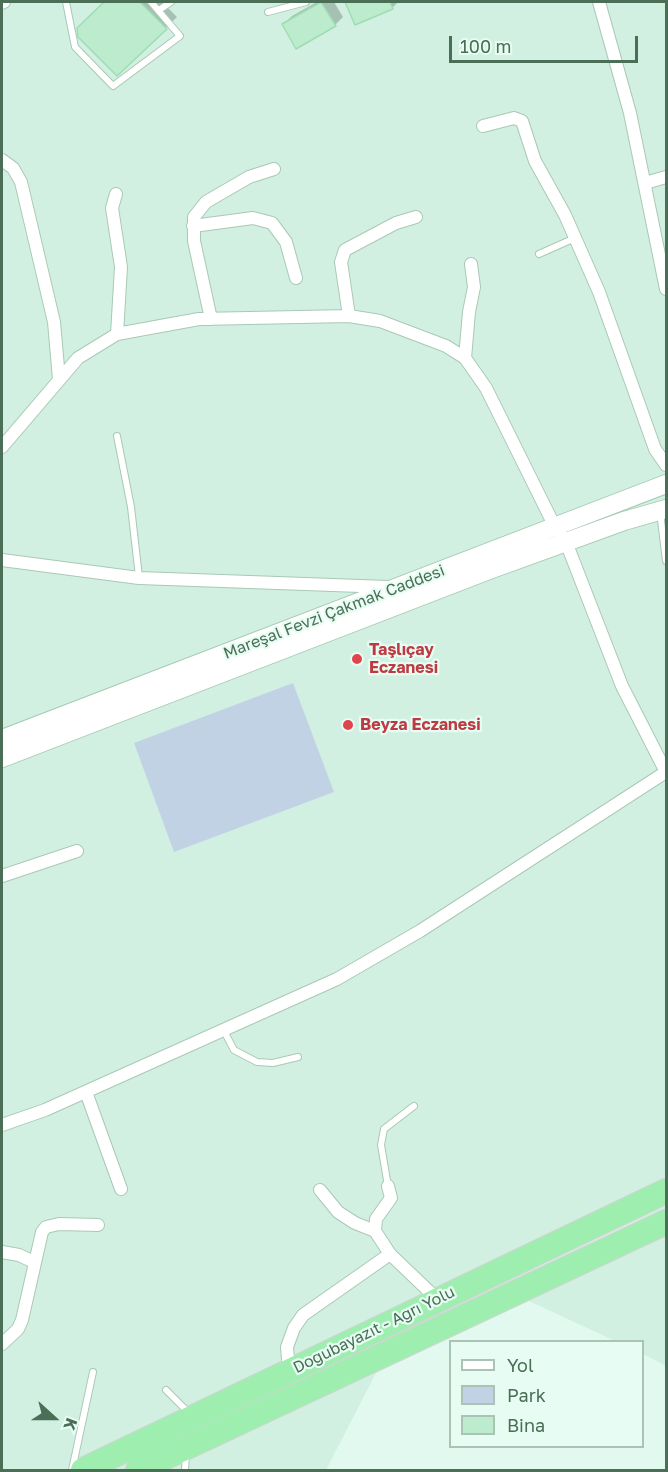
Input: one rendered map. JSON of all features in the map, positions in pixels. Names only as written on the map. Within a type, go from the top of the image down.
[{"type":"highway","name":"Doğubayazıt - Ağrı Yolu","points":[[83,1470],[666,1191]]},
{"type":"highway","name":"Doğubayazıt - Ağrı Yolu","points":[[138,1470],[186,1459],[666,1222]]},
{"type":"street","points":[[598,2],[630,113],[666,289]]},
{"type":"street","points":[[483,126],[514,118],[522,121],[544,180],[576,238],[599,292],[655,449],[666,465]]},
{"type":"street","points":[[2,160],[13,168],[21,182],[37,260],[54,322],[59,379]]},
{"type":"street","points":[[211,319],[193,226],[197,210],[206,202],[249,177],[274,169]]},
{"type":"street","points":[[645,183],[666,177]]},
{"type":"street","points":[[116,194],[112,208],[121,267],[117,334]]},
{"type":"street","points":[[349,316],[341,262],[345,250],[396,223],[416,217]]},
{"type":"street","points":[[193,226],[253,218],[272,223],[286,242],[296,278]]},
{"type":"street","points":[[465,358],[469,312],[474,287],[471,264]]},
{"type":"street","points":[[2,447],[78,358],[117,334],[211,319],[349,316],[400,327],[446,346],[465,358],[486,388],[555,527],[566,542],[622,686],[661,750],[666,772],[420,931],[337,979],[86,1092],[2,1125]]},
{"type":"street","name":"Mareşal Fevzi Çakmak Caddesi","points":[[2,739],[666,484]]},
{"type":"street","name":"Mareşal Fevzi Çakmak Caddesi","points":[[2,758],[566,542],[663,510]]},
{"type":"street","points":[[2,560],[139,578],[398,588]]},
{"type":"street","points":[[2,876],[77,851]]},
{"type":"street","points":[[86,1092],[121,1189]]},
{"type":"street","points":[[375,1231],[376,1219],[391,1198],[388,1186]]},
{"type":"street","points":[[320,1190],[338,1212],[355,1223],[375,1231],[390,1254],[437,1299]]},
{"type":"street","points":[[2,1344],[18,1329],[22,1320],[34,1262],[42,1232],[46,1227],[59,1224],[98,1225]]},
{"type":"street","points":[[2,1252],[19,1255],[34,1262]]},
{"type":"street","points":[[289,1371],[287,1347],[294,1328],[303,1315],[390,1254]]},
{"type":"lane","points":[[66,2],[75,47],[113,86],[180,36],[151,2]]},
{"type":"lane","points":[[159,10],[171,2]]},
{"type":"lane","points":[[268,12],[306,2]]},
{"type":"lane","points":[[539,254],[576,238]]},
{"type":"lane","points":[[117,436],[131,507],[139,578]]},
{"type":"lane","points":[[663,510],[666,561]]},
{"type":"lane","points":[[224,1031],[234,1050],[256,1062],[273,1063],[298,1057]]},
{"type":"lane","points":[[388,1186],[382,1136],[390,1122],[414,1106]]},
{"type":"lane","points":[[72,1470],[93,1372]]},
{"type":"lane","points":[[166,1390],[194,1418]]},
{"type":"shaded area","points":[[2,2],[666,2],[666,1366],[644,1355],[644,1340],[613,1340],[529,1301],[376,1373],[326,1470],[2,1470]]},
{"type":"green space","points":[[293,683],[334,792],[174,852],[134,743]]},
{"type":"building","points":[[104,2],[140,2],[167,29],[117,76],[78,37],[77,28]]},
{"type":"building","points":[[321,2],[336,26],[296,49],[282,24]]},
{"type":"building","points":[[345,2],[390,2],[393,9],[355,25]]},
{"type":"place","name":"Taşlıçay Eczanesi","points":[[357,659]]},
{"type":"place","name":"Beyza Eczanesi","points":[[348,725]]}]
